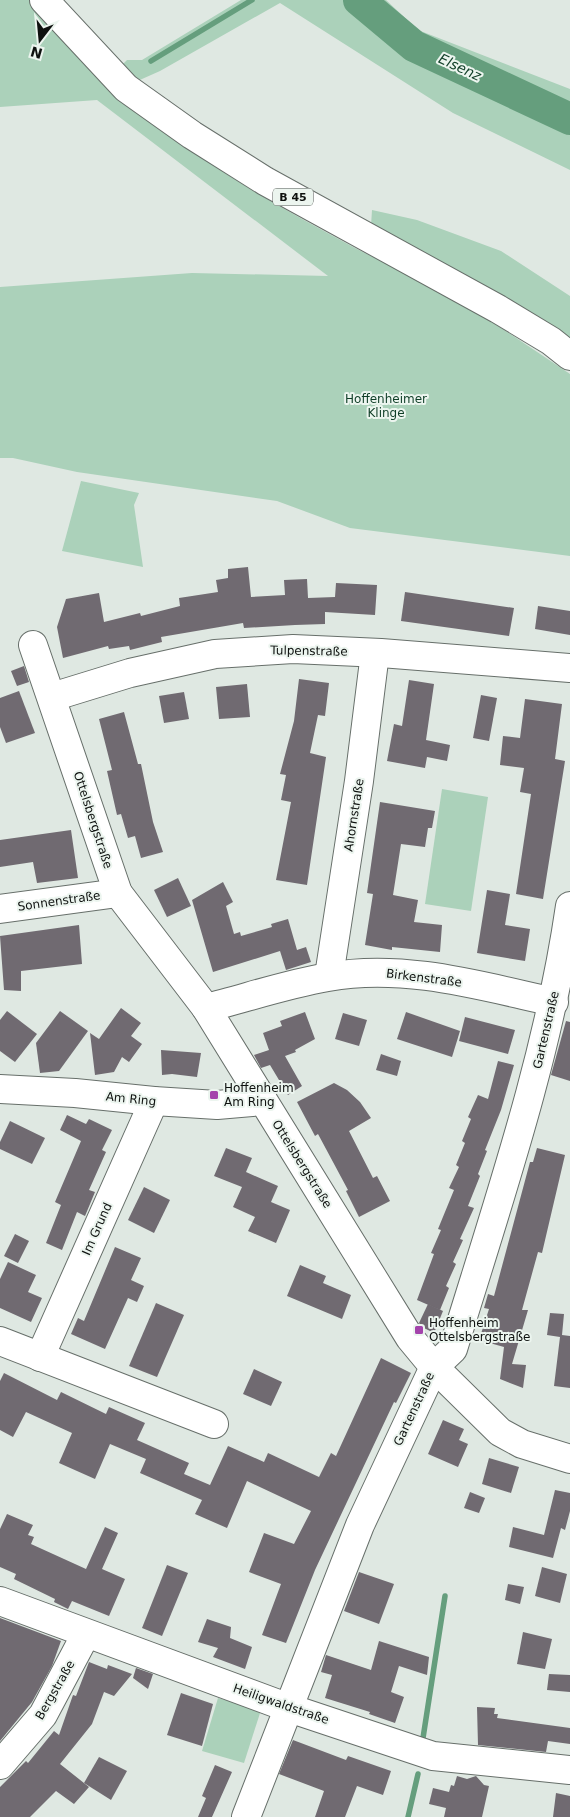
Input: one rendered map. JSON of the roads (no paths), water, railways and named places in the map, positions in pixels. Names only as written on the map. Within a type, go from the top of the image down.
[{"type":"street","name":"B 45","points":[[44,0],[126,88],[192,135],[265,182],[498,309],[551,341],[570,356]]},
{"type":"street","name":"Ottelsbergstraße","points":[[33,645],[118,893],[206,1008],[410,1338],[434,1367],[500,1432],[522,1444],[570,1459]]},
{"type":"street","name":"Tulpenstraße","points":[[52,697],[130,673],[216,654],[292,649],[375,653],[570,668]]},
{"type":"street","name":"Ahornstraße","points":[[328,976],[359,781],[375,653]]},
{"type":"street","name":"Sonnenstraße","points":[[0,909],[118,893]]},
{"type":"street","name":"Gartenstraße","points":[[246,1817],[360,1526],[434,1367],[453,1349],[529,1102],[554,1002],[570,906]]},
{"type":"street","name":"Birkenstraße","points":[[206,1008],[328,976],[391,972],[454,980],[554,1002]]},
{"type":"street","name":"Am Ring","points":[[0,1089],[76,1092],[154,1101],[217,1104],[263,1100]]},
{"type":"street","name":"Im Grund","points":[[40,1356],[154,1101]]},
{"type":"street","points":[[0,1342],[214,1424]]},
{"type":"street","name":"Heiligwaldstraße","points":[[0,1601],[290,1708],[434,1756],[570,1770]]},
{"type":"street","name":"Bergstraße","points":[[0,1765],[43,1715],[86,1634]]},
{"type":"waterway","points":[[151,61],[252,0]]},
{"type":"waterway","name":"Elsenz","points":[[359,0],[414,46],[570,119]]},
{"type":"waterway","points":[[423,1738],[445,1596]]},
{"type":"waterway","points":[[408,1817],[418,1774]]},
{"type":"place","name":"Hoffenheim Am Ring","points":[[214,1095]]},
{"type":"place","name":"Hoffenheim Ottelsbergstraße","points":[[419,1330]]},
{"type":"park label","name":"Hoffenheimer Klinge","points":[[386,406]]}]
